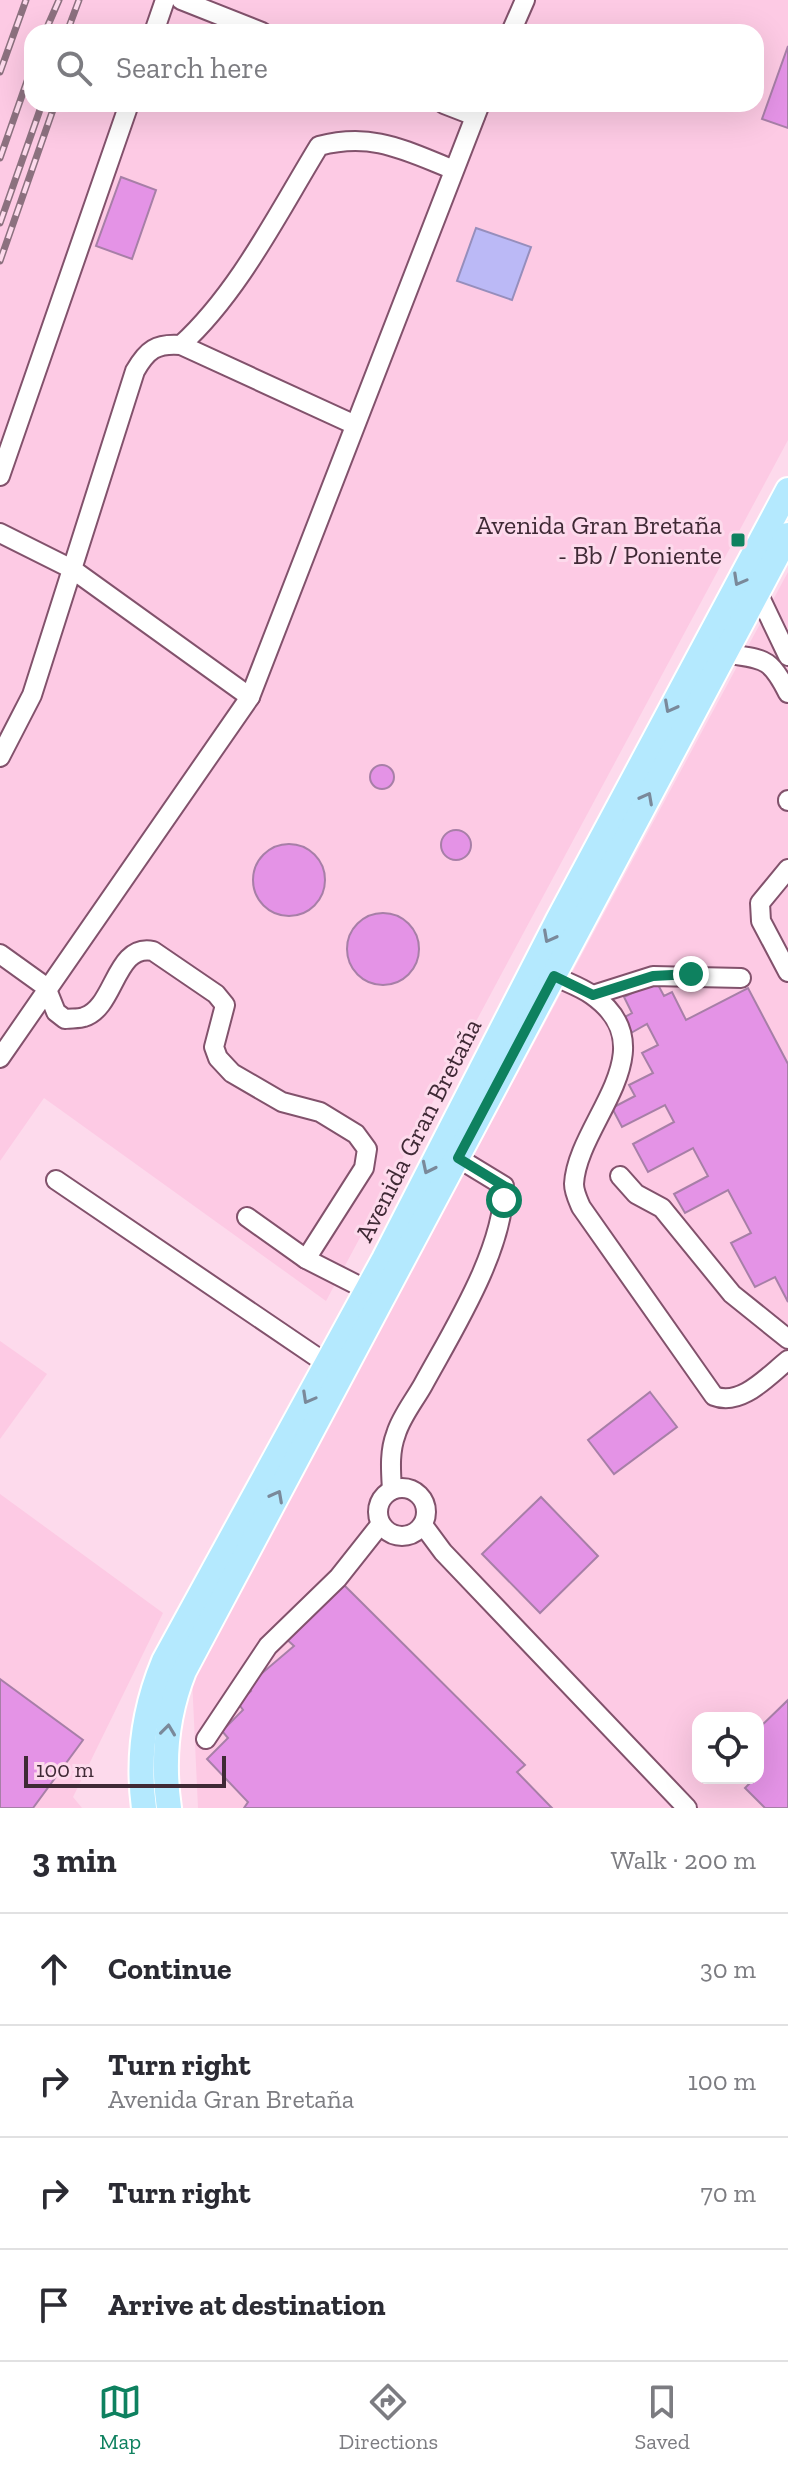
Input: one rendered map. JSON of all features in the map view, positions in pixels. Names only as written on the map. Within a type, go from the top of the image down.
[{"type":"main road","name":"Avenida Gran Bretaña","points":[[144,1808],[141,1750],[146,1712],[157,1677],[240,1519],[367,1290],[623,794],[788,490]]},
{"type":"main road","name":"Avenida Gran Bretaña","points":[[169,1808],[165,1762],[167,1729],[184,1671],[788,535]]},
{"type":"lane","points":[[157,24],[165,0]]},
{"type":"lane","points":[[181,0],[242,24]]},
{"type":"lane","points":[[514,24],[525,0]]},
{"type":"lane","points":[[0,476],[126,112]]},
{"type":"lane","points":[[0,1058],[46,987],[250,697],[476,112]]},
{"type":"lane","points":[[181,345],[196,331],[235,278],[319,146],[344,139],[377,140],[452,169]]},
{"type":"lane","points":[[0,757],[32,695],[135,371],[145,353],[161,344],[181,345],[353,424]]},
{"type":"lane","points":[[0,533],[72,569],[250,697]]},
{"type":"lane","points":[[757,591],[788,656]]},
{"type":"lane","points":[[723,653],[763,658],[774,666],[787,686]]},
{"type":"lane","points":[[788,869],[760,903],[761,921],[788,972]]},
{"type":"lane","points":[[0,954],[46,987],[56,1012],[65,1019],[86,1017],[96,1009],[132,954],[144,949],[153,951],[216,994],[225,1005],[214,1047],[218,1058],[232,1073],[282,1102],[320,1112],[356,1134],[367,1149],[364,1168],[306,1259]]},
{"type":"lane","points":[[554,976],[593,995],[618,1022],[623,1054],[617,1080],[576,1170],[573,1187],[581,1207],[714,1396],[724,1400],[739,1397],[788,1360]]},
{"type":"lane","points":[[593,995],[653,976],[741,978]]},
{"type":"lane","points":[[392,1490],[391,1462],[396,1434],[456,1325],[491,1247],[504,1200],[504,1186],[458,1158]]},
{"type":"lane","points":[[620,1176],[636,1194],[662,1208],[732,1294],[788,1339]]},
{"type":"lane","points":[[56,1180],[327,1364]]},
{"type":"lane","points":[[247,1217],[306,1259],[367,1290]]},
{"type":"lane","points":[[206,1739],[268,1646],[338,1578],[380,1525],[378,1505],[392,1490],[402,1487],[420,1496],[425,1505],[423,1525],[416,1532],[396,1536],[380,1525]]},
{"type":"lane","points":[[423,1525],[443,1552],[687,1808]]},
{"type":"shaded area","points":[[0,0],[788,0],[788,440],[326,1301],[44,1098],[0,1161]]},
{"type":"shaded area","points":[[788,572],[788,1808],[198,1808],[192,1678]]},
{"type":"shaded area","points":[[0,1341],[47,1374],[0,1439]]},
{"type":"shaded area","points":[[0,1494],[163,1613],[73,1797],[82,1808],[0,1808]]},
{"type":"water","points":[[476,228],[531,247],[512,300],[457,281]]},
{"type":"building","points":[[788,46],[788,128],[762,119]]},
{"type":"building","points":[[121,177],[156,190],[132,259],[96,246]]},
{"type":"building","points":[[382,765],[390,769],[394,777],[390,785],[382,789],[374,785],[370,777],[374,769]]},
{"type":"building","points":[[456,830],[467,834],[471,845],[467,856],[456,860],[445,856],[441,845],[445,834]]},
{"type":"building","points":[[289,844],[315,854],[325,880],[315,906],[289,916],[263,906],[253,880],[263,854]]},
{"type":"building","points":[[383,913],[409,923],[419,949],[409,975],[383,985],[357,975],[347,949],[357,923]]},
{"type":"building","points":[[656,981],[664,996],[672,992],[686,1020],[748,988],[788,1064],[788,1302],[775,1277],[755,1287],[731,1243],[751,1233],[728,1190],[685,1213],[674,1194],[708,1176],[693,1148],[648,1172],[633,1144],[674,1122],[665,1105],[622,1127],[612,1108],[635,1096],[629,1085],[653,1073],[642,1053],[658,1045],[647,1024],[631,1033],[623,1018],[632,1013],[624,997]]},
{"type":"building","points":[[650,1392],[677,1427],[614,1474],[588,1440]]},
{"type":"building","points":[[541,1497],[598,1556],[540,1613],[482,1554]]},
{"type":"building","points":[[340,1581],[525,1765],[517,1772],[552,1808],[244,1808],[248,1802],[207,1759],[228,1738],[222,1731],[243,1710],[238,1703],[251,1691],[247,1686],[294,1646],[283,1636]]},
{"type":"building","points":[[0,1679],[83,1740],[33,1808],[0,1808]]},
{"type":"building","points":[[788,1700],[788,1808],[765,1808],[745,1788],[749,1784],[764,1784],[764,1723]]},
{"type":"railway","points":[[0,72],[26,0]]},
{"type":"railway","points":[[48,24],[59,0]]},
{"type":"railway","points":[[70,24],[79,0]]},
{"type":"railway","points":[[0,158],[24,90]]},
{"type":"railway","points":[[0,223],[39,112]]},
{"type":"railway","points":[[0,261],[52,112]]},
{"type":"place","name":"Avenida Gran Bretaña - Bb / Poniente","points":[[738,540]]},
{"type":"route","points":[[504,1200],[504,1186],[458,1158],[554,976],[593,995],[653,976],[691,974]]}]
